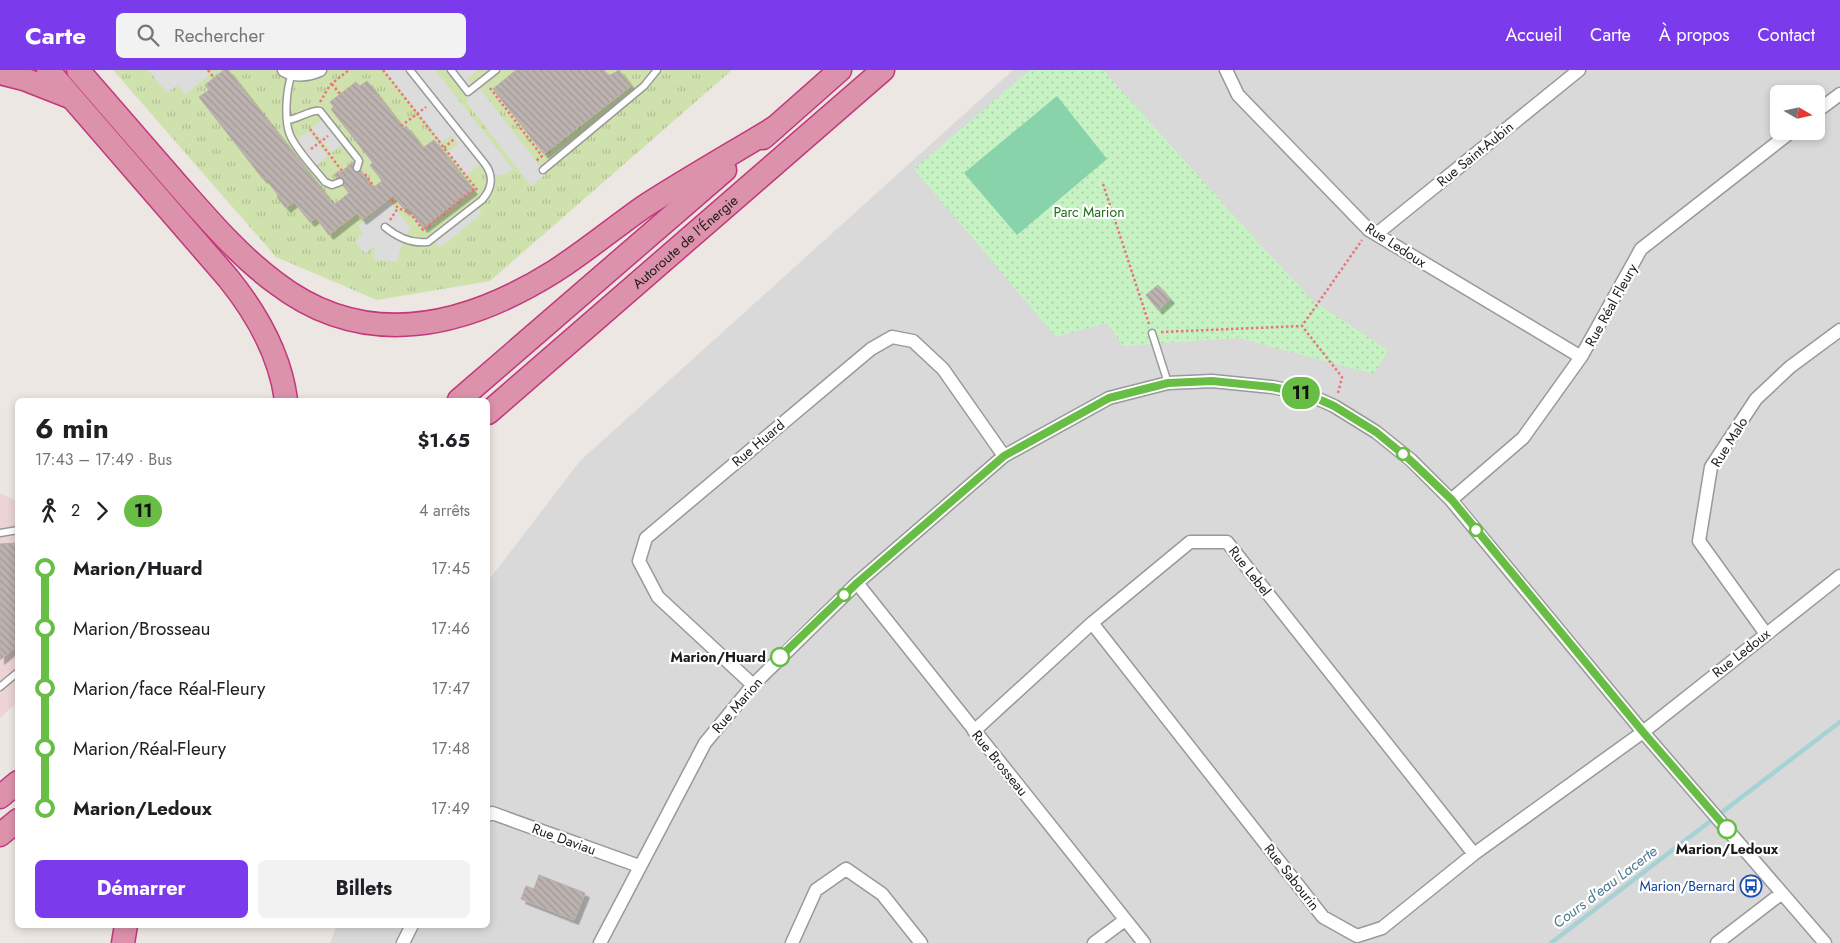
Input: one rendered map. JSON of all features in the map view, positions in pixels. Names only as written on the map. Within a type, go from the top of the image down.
[{"type":"highway","points":[[48,70],[228,278],[248,304],[266,333],[279,369],[286,398]]},
{"type":"highway","points":[[78,70],[209,219],[261,271],[290,294],[313,307],[344,319],[374,324],[406,325],[449,319],[479,310],[512,296],[561,267],[646,206],[774,128]]},
{"type":"highway","name":"Autoroute de l'Énergie","points":[[461,398],[840,70]]},
{"type":"highway","name":"Autoroute de l'Énergie","points":[[490,411],[882,70]]},
{"type":"highway","points":[[0,73],[24,79],[72,98]]},
{"type":"highway","points":[[0,797],[15,784]]},
{"type":"highway","points":[[0,835],[15,822]]},
{"type":"highway","points":[[123,943],[126,928]]},
{"type":"street","points":[[288,72],[307,74],[320,70]]},
{"type":"street","name":"Rue Ledoux","points":[[1226,70],[1238,95],[1369,230],[1582,357]]},
{"type":"street","name":"Rue Saint-Aubin","points":[[1369,230],[1379,232],[1579,70]]},
{"type":"street","points":[[1825,105],[1840,94]]},
{"type":"street","name":"Rue Réal Fleury","points":[[1452,500],[1523,438],[1582,357],[1641,249],[1780,140]]},
{"type":"street","name":"Rue Malo","points":[[1766,634],[1699,541],[1711,467],[1756,399],[1790,367],[1840,330]]},
{"type":"street","name":"Rue Huard","points":[[752,685],[658,597],[639,561],[646,538],[871,348],[892,338],[913,342],[943,369],[1004,456]]},
{"type":"street","name":"Rue Marion","points":[[600,943],[705,743],[752,685],[857,583],[1004,456],[1109,398],[1168,383],[1212,381],[1272,387],[1307,394],[1334,406],[1376,432],[1410,460],[1452,500],[1643,732],[1825,943]]},
{"type":"street","name":"Rue Lebel","points":[[974,731],[1092,623],[1190,542],[1227,542],[1474,854]]},
{"type":"street","name":"Rue Ledoux","points":[[1643,732],[1840,576]]},
{"type":"street","name":"Rue Brosseau","points":[[857,583],[1144,943]]},
{"type":"street","name":"Rue Sabourin","points":[[1092,623],[1323,917],[1356,936],[1382,928],[1474,854],[1643,732]]},
{"type":"street","name":"Rue Daviau","points":[[490,814],[492,813],[640,866]]},
{"type":"street","points":[[792,943],[816,890],[846,870],[882,894],[921,943]]},
{"type":"street","points":[[1716,943],[1782,893]]},
{"type":"street","points":[[1094,943],[1125,920]]},
{"type":"street","points":[[403,943],[410,928]]},
{"type":"lane","points":[[385,226],[404,238],[417,242],[428,242],[482,200],[490,185],[491,176],[486,164],[410,70]]},
{"type":"lane","points":[[451,70],[468,92],[496,70]]},
{"type":"lane","points":[[543,170],[644,86],[656,70]]},
{"type":"lane","points":[[288,72],[289,132],[325,182],[330,185],[340,182]]},
{"type":"lane","points":[[288,120],[298,118],[315,110],[320,111],[358,158],[360,170]]},
{"type":"lane","points":[[1152,333],[1168,383]]},
{"type":"lane","points":[[0,532],[15,530]]},
{"type":"lane","points":[[0,686],[15,674]]},
{"type":"path","points":[[208,70],[214,78]]},
{"type":"path","points":[[321,101],[332,84],[349,70]]},
{"type":"path","points":[[383,70],[476,189],[423,230],[410,213],[398,208],[390,198]]},
{"type":"path","points":[[332,84],[340,94]]},
{"type":"path","points":[[489,87],[542,156]]},
{"type":"path","points":[[401,126],[417,114]]},
{"type":"path","points":[[310,129],[342,171]]},
{"type":"path","points":[[444,148],[454,139]]},
{"type":"path","points":[[360,170],[374,187]]},
{"type":"path","points":[[1103,184],[1152,333],[1302,326]]},
{"type":"path","points":[[1302,326],[1369,230]]},
{"type":"path","points":[[1302,326],[1342,377],[1334,406]]},
{"type":"shaded area","points":[[148,70],[205,70],[209,75],[185,95],[178,85],[167,93]]},
{"type":"shaded area","points":[[385,70],[435,70],[513,169],[506,174],[491,176],[483,162],[466,175],[448,152],[458,144],[451,135],[442,143]]},
{"type":"shaded area","points":[[451,70],[478,70],[466,80],[477,85],[546,174],[531,186],[467,103],[468,92]]},
{"type":"shaded area","points":[[1013,70],[1840,70],[1840,943],[330,943],[336,928],[490,928],[490,578],[580,461]]},
{"type":"shaded area","points":[[325,117],[345,142],[331,153],[312,128]]},
{"type":"shaded area","points":[[309,131],[328,156],[314,168],[294,142]]},
{"type":"shaded area","points":[[389,201],[411,228],[404,238],[397,262],[373,259],[375,248],[373,247],[365,254],[355,241],[364,233],[358,226]]},
{"type":"shaded area","points":[[476,205],[482,213],[440,248],[433,239]]},
{"type":"shaded area","points":[[0,493],[15,500],[15,704],[0,718]]},
{"type":"green space","points":[[113,70],[732,70],[490,281],[377,300],[276,257]]},
{"type":"green space","name":"Parc Marion","points":[[1030,70],[1103,70],[1312,300],[1388,350],[1374,374],[1238,338],[1123,346],[1107,323],[1056,337],[914,169]]},
{"type":"green space","points":[[1057,96],[1107,159],[1017,235],[964,173]]},
{"type":"building","points":[[224,70],[228,70],[334,205],[349,193],[334,175],[339,171],[340,173],[353,162],[373,188],[382,181],[370,165],[373,163],[331,109],[334,107],[330,102],[356,82],[360,86],[367,81],[403,128],[406,126],[423,148],[434,140],[473,190],[423,228],[407,207],[404,209],[393,196],[362,220],[357,213],[329,235],[316,218],[310,222],[294,202],[286,208],[265,178],[263,179],[199,97],[209,90],[205,85]]},
{"type":"building","points":[[516,70],[604,70],[609,76],[619,70],[631,86],[544,154],[493,89]]},
{"type":"building","points":[[1158,285],[1170,299],[1158,310],[1146,295]]},
{"type":"building","points":[[15,543],[15,648],[0,660],[0,544]]},
{"type":"building","points":[[539,875],[585,893],[574,920],[521,899],[526,886],[534,889]]},
{"type":"waterway","name":"Cours d'eau Lacerte","points":[[1551,943],[1840,722]]},
{"type":"bus line","name":"11","points":[[780,657],[857,583],[1004,456],[1109,398],[1168,383],[1212,381],[1272,387],[1307,394],[1334,406],[1376,432],[1410,460],[1452,500],[1643,732],[1727,829]]},
{"type":"place","name":"Marion/Huard","points":[[780,657]]},
{"type":"place","name":"Marion/Ledoux","points":[[1727,829]]},
{"type":"place","name":"Marion/Bernard","points":[[1751,886]]}]
